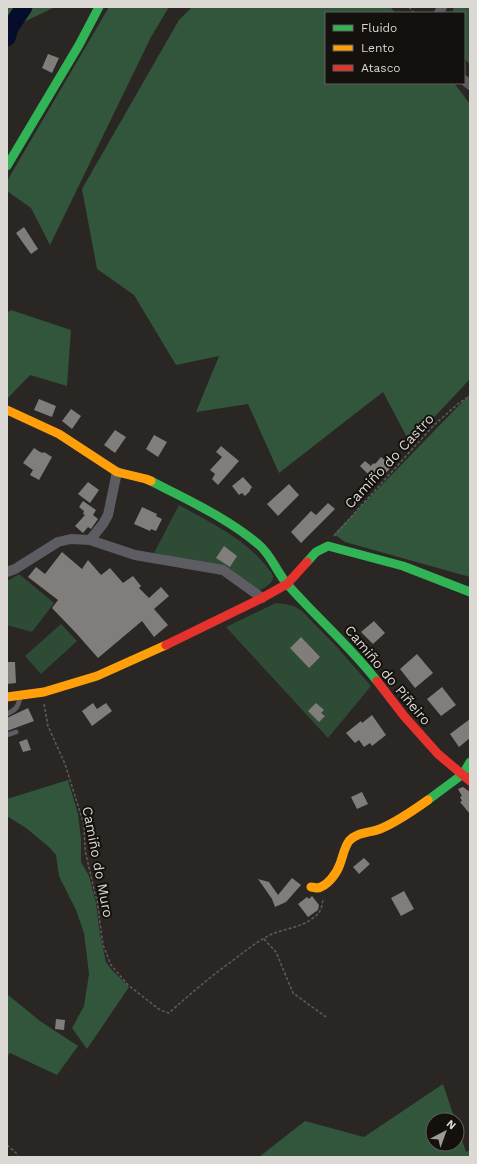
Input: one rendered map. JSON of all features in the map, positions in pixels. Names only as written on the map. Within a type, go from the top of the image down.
[{"type":"street","points":[[7,166],[99,7]]},
{"type":"street","points":[[7,410],[59,434],[116,472],[108,515],[103,524],[90,540]]},
{"type":"street","name":"Camiño do Piñeiro","points":[[116,472],[146,479],[217,516],[239,529],[260,546],[288,584],[363,663],[404,716],[438,754],[470,781]]},
{"type":"street","points":[[7,572],[15,569],[58,542],[71,539],[90,540],[135,555],[223,570],[262,598]]},
{"type":"street","points":[[7,697],[41,692],[97,676],[167,645],[288,584],[316,552],[328,546],[403,566],[470,592]]},
{"type":"street","points":[[311,887],[317,888],[324,885],[336,872],[340,865],[345,848],[350,840],[359,834],[380,829],[413,811],[463,774],[470,762]]},
{"type":"lane","points":[[7,714],[14,711],[19,705],[20,695]]},
{"type":"lane","points":[[7,735],[16,732]]},
{"type":"path","name":"Camiño do Castro","points":[[328,546],[333,537],[434,425],[459,403],[470,396]]},
{"type":"path","name":"Camiño do Muro","points":[[41,692],[48,726],[64,764],[84,826],[85,850],[97,900],[103,945],[110,965],[128,985],[160,1010],[169,1013],[206,980],[264,939]]},
{"type":"path","points":[[324,885],[323,907],[318,914],[304,923],[264,939],[276,952],[293,993],[326,1017]]},
{"type":"path","points":[[7,1145],[16,1153],[18,1157]]},
{"type":"green space","points":[[7,7],[55,7],[7,30]]},
{"type":"green space","points":[[109,7],[169,7],[151,37],[50,245],[31,208],[7,191],[7,181]]},
{"type":"green space","points":[[192,7],[390,7],[395,12],[325,12],[325,84],[455,84],[470,104],[470,379],[410,443],[383,392],[279,473],[248,404],[196,412],[219,356],[176,365],[134,295],[97,269],[82,189],[179,20]]},
{"type":"green space","points":[[454,7],[470,7],[470,65],[465,59],[465,12],[452,12]]},
{"type":"green space","points":[[11,310],[71,330],[67,386],[30,375],[7,399],[7,313]]},
{"type":"green space","points":[[470,394],[470,577],[345,542],[334,534]]},
{"type":"green space","points":[[179,505],[215,525],[248,548],[272,573],[273,579],[270,584],[258,591],[224,568],[154,553]]},
{"type":"green space","points":[[19,574],[54,603],[32,632],[7,625],[7,581]]},
{"type":"green space","points":[[276,603],[290,605],[302,611],[336,646],[371,686],[328,738],[226,627]]},
{"type":"green space","points":[[61,624],[77,641],[41,674],[25,656]]},
{"type":"green space","points":[[68,780],[78,814],[81,839],[81,862],[89,876],[96,903],[100,934],[106,962],[129,987],[87,1049],[72,1028],[84,1006],[89,974],[84,933],[76,910],[59,876],[56,855],[49,847],[26,828],[7,816],[7,799]]},
{"type":"green space","points":[[7,994],[40,1021],[78,1046],[57,1075],[10,1053],[7,1057]]},
{"type":"green space","points":[[443,1084],[452,1112],[425,1112],[425,1152],[465,1152],[465,1149],[466,1152],[470,1150],[470,1157],[259,1157],[305,1121],[364,1137]]},
{"type":"building","points":[[48,54],[59,58],[52,73],[42,68]]},
{"type":"building","points":[[24,227],[38,249],[31,254],[16,233]]},
{"type":"building","points":[[39,399],[56,406],[52,417],[34,410]]},
{"type":"building","points":[[71,409],[81,416],[72,429],[62,421]]},
{"type":"building","points":[[115,430],[126,437],[115,453],[104,445]]},
{"type":"building","points":[[154,435],[167,442],[158,457],[146,449]]},
{"type":"building","points":[[221,446],[239,461],[218,485],[212,479],[215,474],[210,470],[222,457],[216,452]]},
{"type":"building","points":[[34,448],[52,457],[39,480],[30,475],[33,470],[23,463]]},
{"type":"building","points":[[381,457],[392,466],[385,474],[380,469],[372,478],[360,466],[365,461],[371,466]]},
{"type":"building","points":[[243,477],[252,487],[245,496],[242,493],[239,495],[232,486]]},
{"type":"building","points":[[88,482],[99,490],[90,503],[78,494]]},
{"type":"building","points":[[289,484],[299,495],[278,516],[267,504]]},
{"type":"building","points":[[83,501],[96,510],[93,515],[98,519],[91,529],[88,527],[83,533],[75,526],[85,515],[83,514],[84,511],[79,507]]},
{"type":"building","points":[[328,503],[335,509],[301,543],[291,532],[311,511],[316,515]]},
{"type":"building","points":[[142,507],[157,514],[156,516],[162,519],[156,531],[151,529],[150,531],[134,524]]},
{"type":"building","points":[[224,546],[237,556],[230,567],[216,558]]},
{"type":"building","points":[[62,552],[82,569],[88,560],[101,575],[110,568],[123,583],[133,576],[141,586],[139,588],[149,598],[161,587],[169,596],[154,609],[168,625],[154,637],[142,621],[98,658],[52,608],[58,600],[28,577],[36,567],[45,574]]},
{"type":"building","points":[[374,621],[385,633],[373,644],[361,632]]},
{"type":"building","points":[[301,637],[320,657],[309,668],[290,648]]},
{"type":"building","points":[[417,654],[433,673],[415,688],[400,669]]},
{"type":"building","points":[[7,662],[15,662],[16,683],[7,684]]},
{"type":"building","points":[[442,687],[456,705],[441,716],[427,699]]},
{"type":"building","points":[[93,703],[97,709],[106,703],[112,711],[92,726],[82,711]]},
{"type":"building","points":[[316,703],[324,710],[321,713],[325,716],[319,722],[308,711]]},
{"type":"building","points":[[28,708],[34,721],[7,731],[7,718]]},
{"type":"building","points":[[372,715],[386,735],[372,746],[370,743],[364,747],[359,740],[355,743],[346,733],[361,721],[362,723]]},
{"type":"building","points":[[470,719],[470,738],[459,747],[450,734]]},
{"type":"building","points":[[27,739],[31,750],[23,752],[19,742]]},
{"type":"building","points":[[463,787],[470,792],[470,814],[460,802],[462,801],[460,797],[462,796],[458,789]]},
{"type":"building","points":[[362,792],[368,804],[357,809],[351,797]]},
{"type":"building","points":[[364,858],[370,864],[359,874],[353,867]]},
{"type":"building","points":[[292,878],[301,885],[286,902],[275,907],[272,899],[258,879],[269,882],[278,895]]},
{"type":"building","points":[[404,891],[414,909],[401,916],[391,898]]},
{"type":"building","points":[[312,896],[319,905],[318,910],[308,917],[298,904],[307,897],[309,899]]},
{"type":"building","points":[[56,1019],[65,1020],[64,1030],[55,1029]]},
{"type":"waterway","points":[[7,38],[10,28],[24,7]]},
{"type":"traffic: fast","points":[[7,166],[79,45],[99,7]]},
{"type":"traffic: fast","points":[[151,481],[220,517],[246,534],[263,548],[288,585],[356,656],[377,681]]},
{"type":"traffic: fast","points":[[307,562],[316,552],[328,546],[403,566],[470,592]]},
{"type":"traffic: fast","points":[[428,800],[463,774],[470,762]]},
{"type":"traffic: slow","points":[[7,410],[59,434],[117,472],[151,481]]},
{"type":"traffic: slow","points":[[7,697],[44,692],[97,676],[166,645]]},
{"type":"traffic: slow","points":[[311,887],[321,887],[331,879],[339,868],[347,844],[352,838],[386,826],[405,816],[428,800]]},
{"type":"traffic: jam","points":[[166,645],[262,598],[287,584],[307,562]]},
{"type":"traffic: jam","points":[[377,681],[404,716],[438,754],[470,781]]}]
